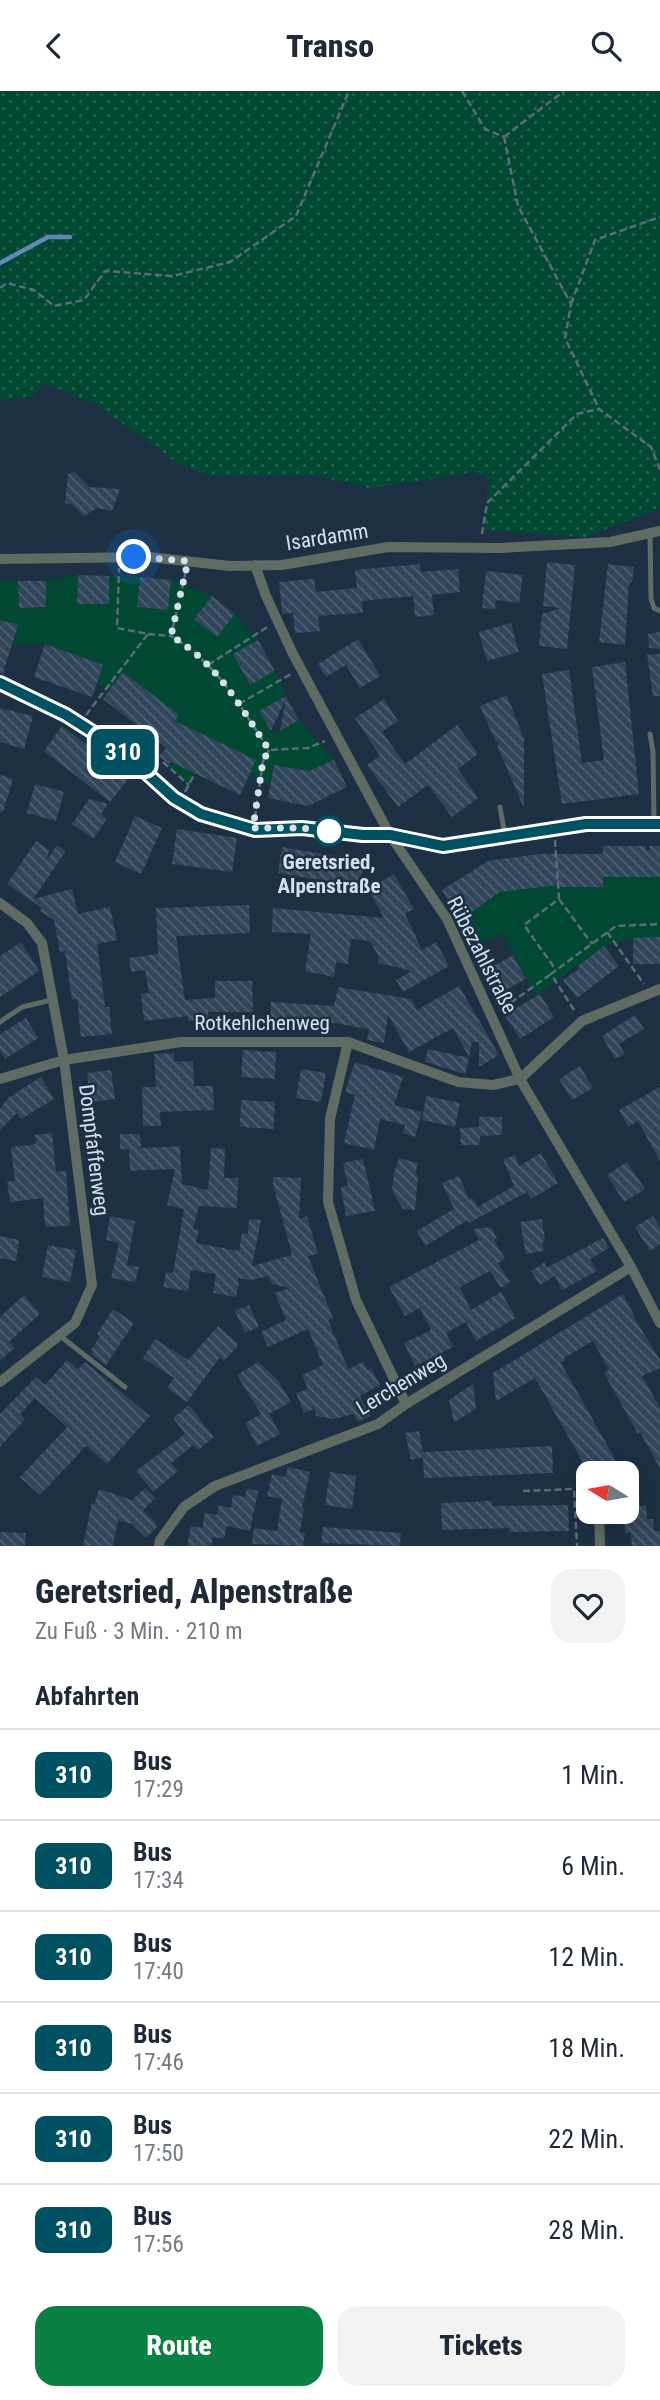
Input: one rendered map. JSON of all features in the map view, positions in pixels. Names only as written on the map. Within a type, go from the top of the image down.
[{"type":"street","name":"Isardamm","points":[[0,559],[149,557],[230,566],[282,565],[388,547],[480,548],[610,542],[655,532]]},
{"type":"street","name":"Rübezahlstraße","points":[[255,565],[301,668],[390,835],[447,919],[520,1079],[631,1267],[660,1323]]},
{"type":"street","points":[[0,683],[80,723],[121,750],[174,798],[201,814],[253,828],[302,828],[363,835],[390,835],[443,846],[586,824],[657,824]]},
{"type":"street","name":"Dompfaffenweg","points":[[0,903],[27,923],[42,943],[64,1061],[92,1285],[75,1323],[0,1382]]},
{"type":"street","points":[[520,1079],[582,1021],[655,991]]},
{"type":"street","name":"Rotkehlchenweg","points":[[0,1079],[64,1061],[181,1042],[348,1042],[458,1082],[493,1085],[520,1079]]},
{"type":"street","points":[[348,1042],[330,1119],[328,1202],[356,1300],[406,1404]]},
{"type":"street","name":"Lerchenweg","points":[[159,1546],[160,1540],[184,1507],[215,1486],[378,1425],[406,1404],[631,1267]]},
{"type":"street","points":[[599,1524],[600,1546]]},
{"type":"lane","points":[[655,532],[651,600],[654,608],[660,611]]},
{"type":"lane","points":[[650,734],[657,824]]},
{"type":"lane","points":[[500,807],[505,836]]},
{"type":"lane","points":[[0,1022],[22,1007],[52,1000]]},
{"type":"lane","points":[[59,1335],[125,1387]]},
{"type":"path","points":[[0,288],[8,283],[34,290],[54,306],[84,300],[106,271],[173,276],[230,262],[296,216],[349,91]]},
{"type":"path","points":[[462,91],[485,129],[505,137]]},
{"type":"path","points":[[505,137],[564,91]]},
{"type":"path","points":[[505,137],[518,206],[571,304]]},
{"type":"path","points":[[660,216],[595,240],[571,304],[565,338],[599,409],[651,447],[660,470]]},
{"type":"path","points":[[480,548],[487,503],[577,414],[599,409]]},
{"type":"path","points":[[119,558],[117,628],[148,635],[171,636],[193,649],[224,682],[269,750]]},
{"type":"path","points":[[171,636],[188,561]]},
{"type":"path","points":[[208,665],[278,621]]},
{"type":"path","points":[[80,723],[148,635]]},
{"type":"path","points":[[239,704],[301,668]]},
{"type":"path","points":[[269,750],[308,748],[336,734]]},
{"type":"path","points":[[253,828],[263,761],[269,750]]},
{"type":"path","points":[[163,762],[189,785]]},
{"type":"path","points":[[185,792],[195,773]]},
{"type":"path","points":[[554,829],[559,899],[592,944]]},
{"type":"path","points":[[556,970],[524,925],[559,899]]},
{"type":"path","points":[[492,1016],[617,926],[660,923]]},
{"type":"path","points":[[607,932],[655,991]]},
{"type":"path","points":[[551,974],[582,1021]]},
{"type":"path","points":[[523,1491],[574,1489],[577,1546]]},
{"type":"green space","points":[[0,91],[660,91],[660,508],[586,537],[484,530],[489,478],[478,472],[369,488],[316,476],[211,476],[179,464],[95,404],[44,383],[32,397],[0,400]]},
{"type":"green space","points":[[78,575],[108,604],[109,576],[140,577],[138,608],[168,610],[171,580],[212,596],[195,618],[217,637],[235,614],[258,640],[233,654],[250,684],[275,671],[286,696],[260,711],[273,735],[299,720],[334,760],[309,771],[274,765],[270,785],[249,775],[256,760],[195,773],[189,785],[168,766],[180,751],[162,737],[179,715],[96,684],[103,665],[45,644],[12,645],[18,626],[0,620],[0,580],[18,581],[19,608],[46,607],[46,581]]},
{"type":"green space","points":[[603,877],[660,877],[660,937],[633,938],[604,946],[536,996],[502,933],[478,946],[460,920],[500,892],[546,886],[603,887]]},
{"type":"building","points":[[75,472],[89,487],[120,489],[112,511],[97,508],[84,516],[73,505],[65,503],[68,474]]},
{"type":"building","points":[[547,562],[575,565],[567,649],[539,646],[542,614],[561,608],[543,606]]},
{"type":"building","points":[[420,564],[421,572],[458,569],[460,592],[432,595],[434,615],[415,617],[413,596],[362,601],[363,613],[318,616],[320,631],[295,633],[293,613],[282,612],[279,582],[314,579],[316,592],[357,588],[355,570]]},
{"type":"building","points":[[608,564],[634,567],[632,583],[629,583],[625,645],[599,642]]},
{"type":"building","points":[[486,571],[523,575],[519,603],[496,600],[495,609],[482,608]]},
{"type":"building","points":[[78,575],[109,576],[109,604],[77,604]]},
{"type":"building","points":[[140,577],[171,580],[168,610],[137,607]]},
{"type":"building","points":[[18,581],[46,581],[46,607],[19,608]]},
{"type":"building","points":[[212,596],[235,614],[217,637],[194,619]]},
{"type":"building","points":[[0,620],[18,625],[3,674],[0,674]]},
{"type":"building","points":[[511,623],[519,652],[487,661],[479,632]]},
{"type":"building","points":[[660,632],[660,649],[649,648],[648,634]]},
{"type":"building","points":[[358,639],[380,676],[360,688],[346,665],[326,677],[318,664]]},
{"type":"building","points":[[258,640],[275,671],[250,685],[233,654]]},
{"type":"building","points":[[45,644],[103,665],[92,697],[34,677]]},
{"type":"building","points":[[660,654],[660,696],[653,696],[647,655]]},
{"type":"building","points":[[625,662],[639,794],[562,804],[542,674],[569,670],[582,763],[604,760],[592,667]]},
{"type":"building","points":[[123,672],[179,715],[175,721],[256,760],[240,795],[171,762],[169,764],[159,756],[166,748],[103,699]]},
{"type":"building","points":[[288,695],[286,697],[299,720],[280,731],[286,698],[271,731],[259,711]]},
{"type":"building","points":[[507,695],[524,739],[524,808],[498,748],[498,740],[496,742],[480,706]]},
{"type":"building","points":[[384,699],[398,721],[382,732],[405,764],[457,725],[478,754],[458,769],[478,798],[452,817],[428,785],[398,807],[367,765],[380,756],[355,718]]},
{"type":"building","points":[[0,708],[33,716],[24,749],[0,742]]},
{"type":"building","points":[[62,726],[129,778],[110,802],[44,751]]},
{"type":"building","points":[[334,760],[347,787],[308,806],[268,798],[274,765],[309,771]]},
{"type":"building","points":[[0,775],[13,779],[3,812],[0,812]]},
{"type":"building","points":[[35,784],[64,792],[56,821],[27,813]]},
{"type":"building","points":[[89,799],[108,804],[101,814],[107,819],[93,839],[72,824]]},
{"type":"building","points":[[135,816],[162,828],[141,874],[115,862]]},
{"type":"building","points":[[177,829],[237,838],[232,872],[172,864]]},
{"type":"building","points":[[36,841],[49,850],[47,860],[57,845],[66,851],[33,899],[72,889],[78,914],[110,907],[117,940],[97,944],[105,1007],[109,1007],[112,1034],[81,1037],[77,999],[72,1000],[65,951],[60,952],[54,920],[40,911],[42,908],[7,884]]},
{"type":"building","points":[[603,846],[646,846],[649,851],[649,846],[660,846],[660,877],[603,877],[603,887],[559,885],[500,892],[460,920],[442,890],[488,861],[539,854],[603,854]]},
{"type":"building","points":[[282,847],[364,861],[359,886],[278,873]]},
{"type":"building","points":[[394,874],[414,909],[405,914],[422,950],[436,942],[449,966],[403,992],[396,980],[412,971],[378,963],[379,958],[370,941],[351,939],[348,964],[336,962],[334,977],[305,971],[311,934],[272,932],[273,908],[384,918],[368,889]]},
{"type":"building","points":[[249,905],[250,933],[176,936],[185,1000],[215,998],[215,981],[252,981],[253,1012],[208,1012],[209,1020],[188,1021],[188,1016],[144,1021],[141,994],[149,993],[145,970],[131,972],[129,958],[158,954],[156,908]]},
{"type":"building","points":[[660,937],[660,964],[633,964],[633,938]]},
{"type":"building","points":[[21,942],[39,971],[0,997],[0,956]]},
{"type":"building","points":[[604,946],[619,966],[577,998],[563,980]]},
{"type":"building","points":[[513,955],[526,979],[497,995],[485,971]]},
{"type":"building","points":[[459,986],[499,1055],[479,1067],[479,1042],[472,1042],[469,1057],[453,1028],[409,1052],[388,1015],[384,1043],[367,1040],[369,1029],[322,1021],[322,1026],[270,1023],[271,1002],[334,1006],[338,987],[411,999],[417,1010]]},
{"type":"building","points":[[540,994],[554,1017],[520,1039],[505,1015]]},
{"type":"building","points":[[635,1015],[644,1029],[619,1044],[625,1054],[615,1059],[602,1036]]},
{"type":"building","points":[[26,1018],[38,1038],[5,1059],[0,1051],[0,1034]]},
{"type":"building","points":[[428,1049],[469,1058],[465,1074],[425,1062]]},
{"type":"building","points":[[243,1050],[276,1052],[275,1079],[241,1077]]},
{"type":"building","points":[[174,1053],[174,1062],[193,1061],[194,1086],[213,1086],[214,1110],[160,1112],[161,1126],[143,1126],[142,1087],[156,1087],[154,1054]]},
{"type":"building","points":[[355,1062],[403,1077],[394,1105],[422,1112],[415,1137],[403,1133],[405,1125],[380,1119],[374,1150],[344,1143],[355,1095],[345,1092]]},
{"type":"building","points":[[580,1066],[593,1088],[572,1100],[559,1079]]},
{"type":"building","points":[[301,1069],[326,1073],[321,1102],[296,1098]]},
{"type":"building","points":[[111,1070],[115,1099],[90,1102],[87,1073]]},
{"type":"building","points":[[41,1077],[54,1099],[21,1119],[17,1113],[0,1130],[0,1109],[8,1098]]},
{"type":"building","points":[[660,1087],[660,1161],[638,1121],[628,1127],[619,1110]]},
{"type":"building","points":[[426,1096],[460,1103],[455,1127],[422,1120]]},
{"type":"building","points":[[241,1100],[275,1102],[274,1129],[240,1127]]},
{"type":"building","points":[[479,1117],[502,1117],[502,1135],[480,1136],[480,1145],[461,1145],[460,1128],[479,1127]]},
{"type":"building","points":[[52,1133],[56,1172],[66,1171],[70,1226],[45,1227],[43,1198],[10,1202],[7,1182],[15,1181],[11,1147],[36,1144],[35,1135]]},
{"type":"building","points":[[120,1134],[140,1134],[141,1148],[180,1146],[182,1184],[208,1190],[211,1148],[225,1149],[224,1178],[238,1178],[237,1208],[199,1206],[193,1229],[199,1230],[196,1243],[239,1251],[242,1233],[248,1234],[249,1219],[261,1220],[252,1266],[292,1255],[273,1177],[301,1178],[299,1219],[307,1216],[318,1254],[308,1256],[333,1318],[328,1320],[348,1369],[363,1362],[368,1370],[371,1368],[380,1385],[360,1396],[370,1416],[358,1422],[354,1414],[333,1419],[316,1416],[314,1409],[304,1413],[296,1393],[308,1389],[302,1375],[323,1365],[308,1329],[268,1347],[261,1332],[286,1320],[275,1293],[289,1288],[272,1284],[268,1276],[251,1280],[237,1278],[239,1282],[236,1297],[213,1293],[216,1274],[191,1270],[188,1291],[163,1287],[166,1272],[173,1273],[184,1209],[167,1205],[175,1169],[130,1171],[129,1149],[120,1149]]},
{"type":"building","points":[[541,1153],[558,1183],[531,1199],[527,1192],[469,1223],[468,1220],[425,1246],[417,1231],[454,1209],[442,1183],[459,1176],[469,1200],[472,1198],[478,1207],[514,1186],[503,1159],[515,1155],[519,1166]]},
{"type":"building","points":[[399,1158],[418,1163],[415,1175],[418,1175],[415,1210],[403,1209],[392,1191]]},
{"type":"building","points":[[363,1159],[375,1211],[346,1216],[341,1187],[348,1186],[343,1163]]},
{"type":"building","points":[[627,1162],[645,1189],[624,1202],[607,1175]]},
{"type":"building","points":[[110,1216],[135,1221],[127,1265],[139,1267],[135,1282],[111,1278],[119,1243],[106,1240]]},
{"type":"building","points":[[653,1216],[660,1227],[660,1244],[650,1251],[635,1227]]},
{"type":"building","points":[[542,1219],[544,1251],[526,1254],[520,1222]]},
{"type":"building","points":[[491,1227],[497,1238],[494,1240],[505,1259],[498,1263],[510,1282],[501,1288],[490,1271],[460,1287],[471,1310],[501,1292],[516,1318],[476,1341],[466,1322],[446,1333],[453,1347],[415,1366],[404,1343],[431,1330],[420,1308],[405,1316],[389,1287],[479,1240],[473,1229]]},
{"type":"building","points":[[0,1236],[19,1240],[16,1261],[0,1258]]},
{"type":"building","points":[[603,1238],[609,1248],[590,1259],[597,1271],[562,1290],[555,1276],[540,1285],[531,1271],[545,1262],[546,1268]]},
{"type":"building","points":[[48,1245],[76,1250],[70,1282],[42,1277]]},
{"type":"building","points":[[623,1294],[660,1360],[660,1368],[642,1376],[660,1408],[660,1468],[604,1373],[609,1370],[593,1341],[564,1358],[561,1363],[616,1461],[582,1461],[535,1378],[496,1401],[493,1373]]},
{"type":"building","points":[[24,1295],[40,1314],[9,1342],[15,1348],[0,1360],[0,1317]]},
{"type":"building","points":[[249,1305],[259,1327],[245,1333],[235,1311]]},
{"type":"building","points":[[113,1309],[134,1323],[106,1365],[91,1354],[91,1350],[100,1336],[97,1334]]},
{"type":"building","points":[[218,1326],[237,1343],[237,1347],[224,1361],[220,1357],[187,1402],[167,1388],[174,1378],[143,1358],[155,1339],[188,1360]]},
{"type":"building","points":[[67,1360],[78,1369],[85,1362],[150,1416],[107,1464],[86,1446],[40,1495],[20,1477],[67,1427],[35,1398],[20,1414],[25,1419],[0,1447],[0,1414],[36,1377],[45,1385]]},
{"type":"building","points":[[258,1362],[277,1379],[291,1402],[269,1414],[280,1434],[257,1446],[245,1423],[261,1414],[237,1375]]},
{"type":"building","points":[[473,1384],[476,1409],[454,1422],[449,1400]]},
{"type":"building","points":[[189,1405],[214,1437],[198,1450],[193,1445],[171,1463],[178,1471],[153,1492],[136,1471],[185,1434],[173,1418]]},
{"type":"building","points":[[419,1431],[423,1452],[552,1446],[553,1473],[424,1478],[423,1457],[411,1460],[405,1433]]},
{"type":"building","points":[[288,1467],[310,1472],[302,1508],[300,1532],[305,1533],[303,1546],[252,1544],[254,1528],[277,1531],[282,1499],[267,1496],[272,1474],[285,1477]]},
{"type":"building","points":[[330,1472],[356,1476],[352,1509],[325,1505]]},
{"type":"building","points":[[145,1488],[156,1498],[143,1510],[156,1523],[156,1528],[146,1538],[132,1524],[118,1520],[113,1546],[83,1546],[92,1502],[94,1505],[99,1489],[132,1500]]},
{"type":"building","points":[[247,1488],[258,1491],[250,1531],[227,1526],[224,1539],[213,1537],[211,1546],[187,1546],[191,1526],[202,1528],[205,1513],[217,1515],[219,1505],[231,1508],[233,1495],[245,1497]]},
{"type":"building","points":[[639,1493],[640,1506],[646,1506],[647,1519],[653,1519],[654,1531],[660,1531],[660,1546],[632,1546],[631,1533],[625,1533],[625,1524],[639,1524]]},
{"type":"building","points":[[492,1501],[492,1506],[568,1505],[569,1531],[509,1532],[509,1528],[442,1530],[441,1503]]},
{"type":"building","points":[[323,1527],[401,1533],[400,1546],[321,1543]]},
{"type":"building","points":[[0,1532],[26,1533],[25,1546],[0,1546]]},
{"type":"waterway","points":[[0,263],[48,237],[70,237]]},
{"type":"bus line","name":"310","points":[[0,683],[66,715],[121,750],[174,798],[201,814],[255,830],[302,828],[363,835],[390,835],[443,846],[586,824],[660,824]]},
{"type":"place","name":"Geretsried, Alpenstraße","points":[[329,831]]},
{"type":"route","points":[[134,557],[188,561],[171,636],[193,649],[224,682],[269,750],[263,761],[253,828],[329,831]]}]
